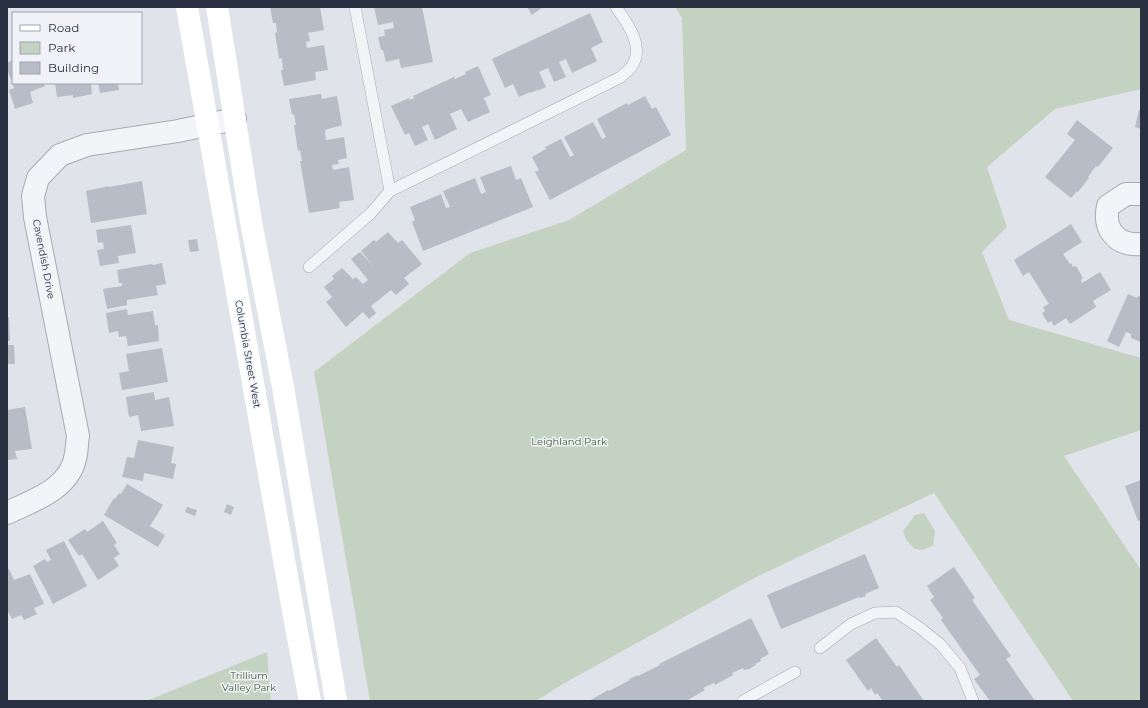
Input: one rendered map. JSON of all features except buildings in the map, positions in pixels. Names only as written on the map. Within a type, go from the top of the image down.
[{"type":"main road","name":"Columbia Street West","points":[[187,7],[293,614],[310,701]]},
{"type":"main road","points":[[217,7],[251,222],[283,387],[336,701]]},
{"type":"street","name":"Cavendish Drive","points":[[7,513],[53,491],[69,474],[76,456],[78,436],[35,217],[33,196],[38,178],[60,155],[87,145],[178,131],[235,119]]},
{"type":"street","points":[[1141,194],[1126,194],[1108,206],[1106,216],[1110,230],[1118,240],[1137,245],[1141,244]]},
{"type":"lane","points":[[355,7],[390,191]]},
{"type":"lane","points":[[310,267],[371,213],[390,191],[621,77],[632,66],[636,56],[637,46],[629,27],[616,7]]},
{"type":"lane","points":[[820,648],[851,624],[875,613],[896,612],[925,632],[956,662],[960,668],[973,701]]},
{"type":"lane","points":[[743,701],[795,672]]},
{"type":"green space","name":"Leighland Park","points":[[675,7],[1141,7],[1141,89],[1055,109],[987,167],[1007,227],[982,252],[1009,320],[1141,358],[1141,430],[1064,456],[1141,570],[1141,701],[1073,701],[934,493],[756,577],[563,684],[536,701],[370,701],[314,372],[470,253],[569,220],[686,150],[682,18]]},
{"type":"green space","points":[[924,513],[935,531],[933,546],[922,550],[915,549],[906,540],[903,531],[915,515]]},
{"type":"green space","name":"Trillium Valley Park","points":[[267,652],[271,701],[146,701]]}]
